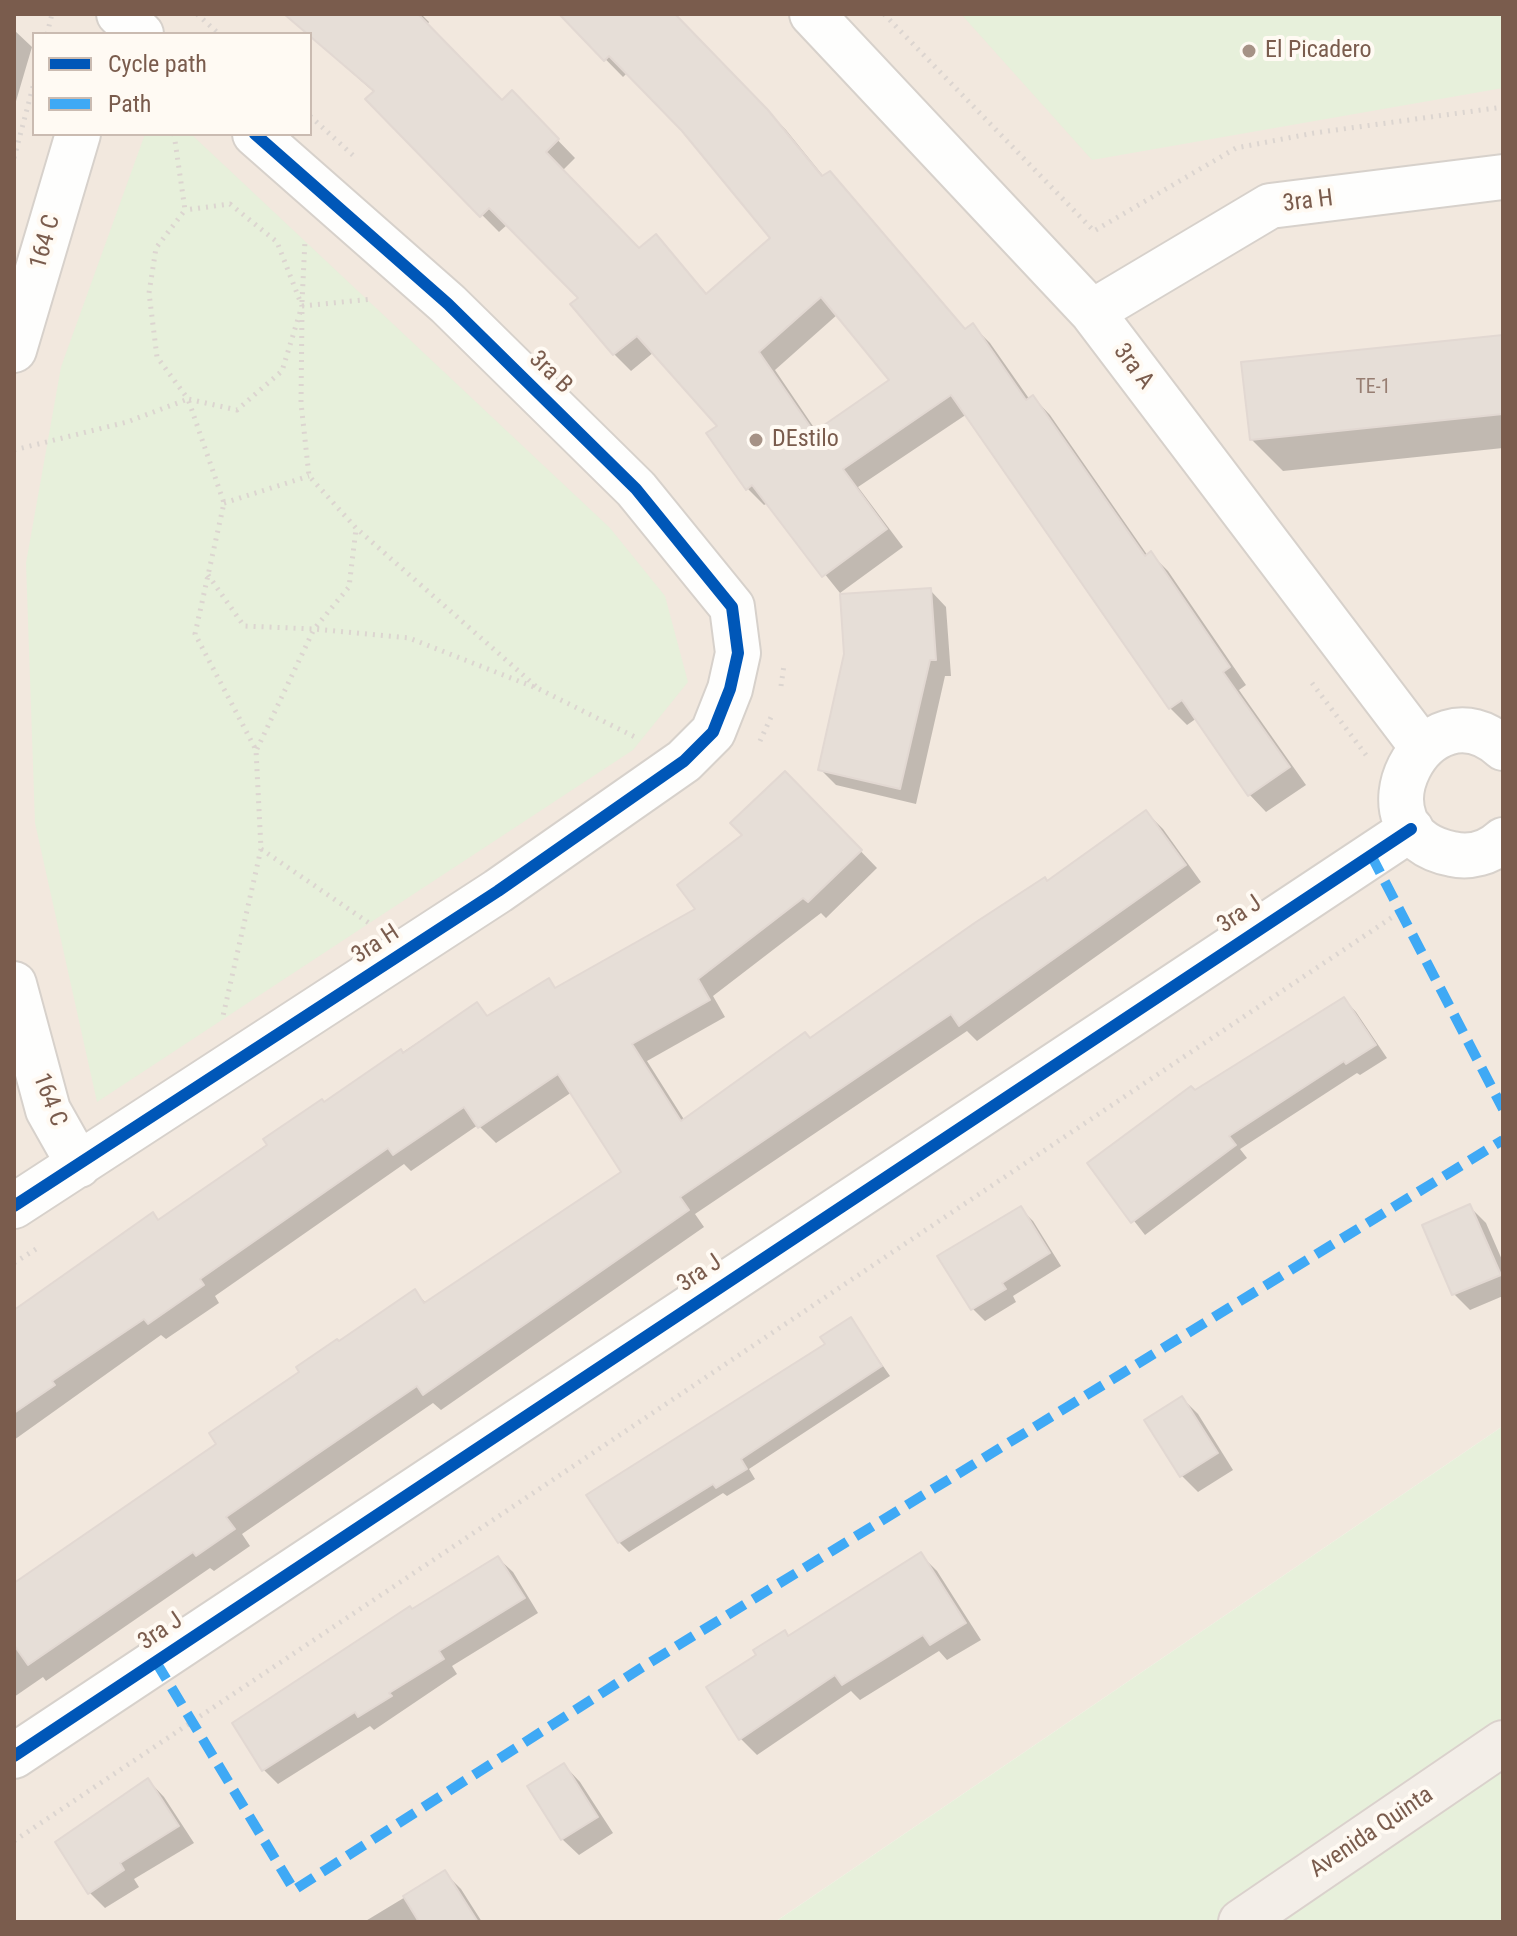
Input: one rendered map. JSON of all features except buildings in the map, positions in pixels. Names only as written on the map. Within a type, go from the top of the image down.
[{"type":"main road","name":"Avenida Quinta","points":[[1241,1922],[1503,1743]]},
{"type":"street","points":[[116,14],[138,32]]},
{"type":"street","name":"3ra A","points":[[812,14],[1092,312],[1422,747]]},
{"type":"street","name":"164 C","points":[[14,350],[77,136]]},
{"type":"street","name":"3ra B","points":[[257,136],[435,293],[636,489],[732,607],[738,653],[730,689]]},
{"type":"street","name":"3ra H","points":[[1092,312],[1270,206],[1503,177]]},
{"type":"street","name":"3ra H","points":[[14,1206],[409,950],[684,761],[713,732],[730,689]]},
{"type":"street","points":[[1503,748],[1481,734],[1460,732],[1440,736],[1422,747],[1403,777],[1400,795],[1411,829],[1433,847],[1459,855],[1479,854],[1503,840]]},
{"type":"street","name":"3ra J","points":[[14,1756],[1411,829]]},
{"type":"street","name":"164 C","points":[[14,984],[48,1110],[79,1165]]},
{"type":"path","points":[[197,14],[217,32]]},
{"type":"path","points":[[884,14],[1094,231],[1236,148],[1314,133],[1503,107]]},
{"type":"path","points":[[14,158],[32,90]]},
{"type":"path","points":[[312,118],[369,170]]},
{"type":"path","points":[[174,136],[185,210]]},
{"type":"path","points":[[307,180],[301,403],[309,476],[356,528],[539,689]]},
{"type":"path","points":[[14,450],[127,422],[188,399],[237,410],[282,371],[302,306],[277,242],[230,204],[185,210],[156,248],[149,293],[157,357],[188,399],[224,503],[195,634],[256,750],[261,849],[208,1081]]},
{"type":"path","points":[[302,306],[435,293]]},
{"type":"path","points":[[224,503],[309,476]]},
{"type":"path","points":[[256,750],[314,629],[349,587],[356,528]]},
{"type":"path","points":[[208,575],[244,626],[409,638],[539,689],[684,761]]},
{"type":"path","points":[[778,696],[785,670],[783,657]]},
{"type":"path","points":[[1311,681],[1367,757]]},
{"type":"path","points":[[756,746],[766,734],[774,709]]},
{"type":"path","points":[[261,849],[409,950]]},
{"type":"path","points":[[14,1841],[1400,912]]},
{"type":"path","points":[[14,1263],[41,1246]]},
{"type":"shaded area","points":[[14,14],[1503,14],[1503,1426],[775,1922],[14,1922]]},
{"type":"green space","name":"El Picadero","points":[[961,14],[1503,14],[1503,88],[1092,160]]},
{"type":"green space","points":[[144,136],[193,136],[610,528],[665,596],[688,682],[633,750],[97,1102],[35,823],[26,563],[61,367]]},
{"type":"green space","points":[[1503,1426],[1503,1922],[775,1922]]},
{"type":"marked path","points":[[1371,855],[1503,1109]]},
{"type":"marked path","points":[[156,1662],[294,1890],[641,1668],[1503,1140]]},
{"type":"cycle path","points":[[14,1206],[498,891],[684,761],[713,732],[730,689],[738,653],[732,607],[636,489],[448,304],[257,136]]},
{"type":"cycle path","points":[[14,1756],[1411,829]]},
{"type":"place","name":"El Picadero","points":[[1249,51]]},
{"type":"place","name":"DEstilo","points":[[756,440]]}]
